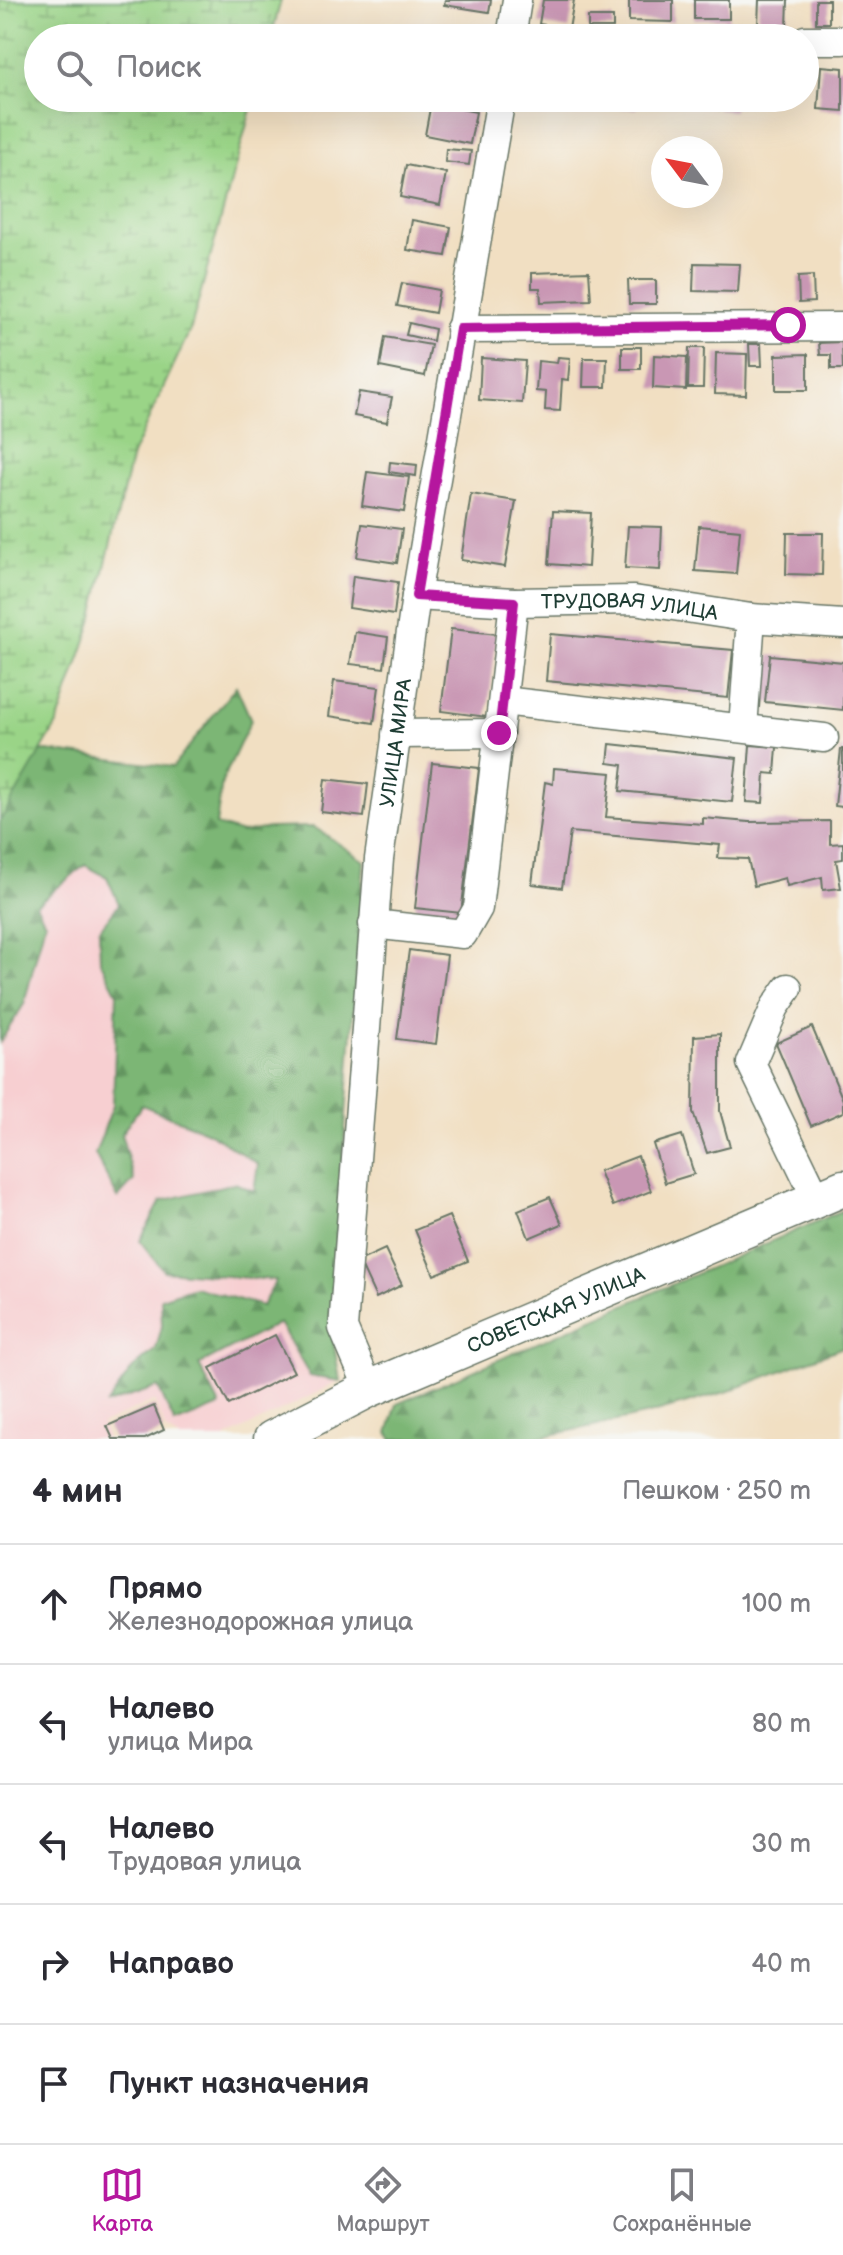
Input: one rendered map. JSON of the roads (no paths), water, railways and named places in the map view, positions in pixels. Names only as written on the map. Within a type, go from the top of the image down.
[{"type":"main road","name":"СОВЕТСКАЯ УЛИЦА","points":[[272,1439],[369,1389],[830,1193]]},
{"type":"street","points":[[513,24],[517,0]]},
{"type":"street","points":[[819,40],[843,40]]},
{"type":"street","name":"УЛИЦА МИРА","points":[[369,1389],[343,1328],[379,859],[416,596],[499,112]]},
{"type":"street","points":[[460,329],[843,327]]},
{"type":"street","name":"ТРУДОВАЯ УЛИЦА","points":[[416,596],[514,602],[634,600],[751,618],[843,624]]},
{"type":"street","points":[[373,924],[463,934],[478,908],[514,602]]},
{"type":"street","points":[[743,728],[751,618]]},
{"type":"street","points":[[503,701],[824,738]]},
{"type":"street","points":[[396,734],[499,733]]},
{"type":"street","points":[[788,988],[775,1007],[751,1063],[830,1193]]}]
